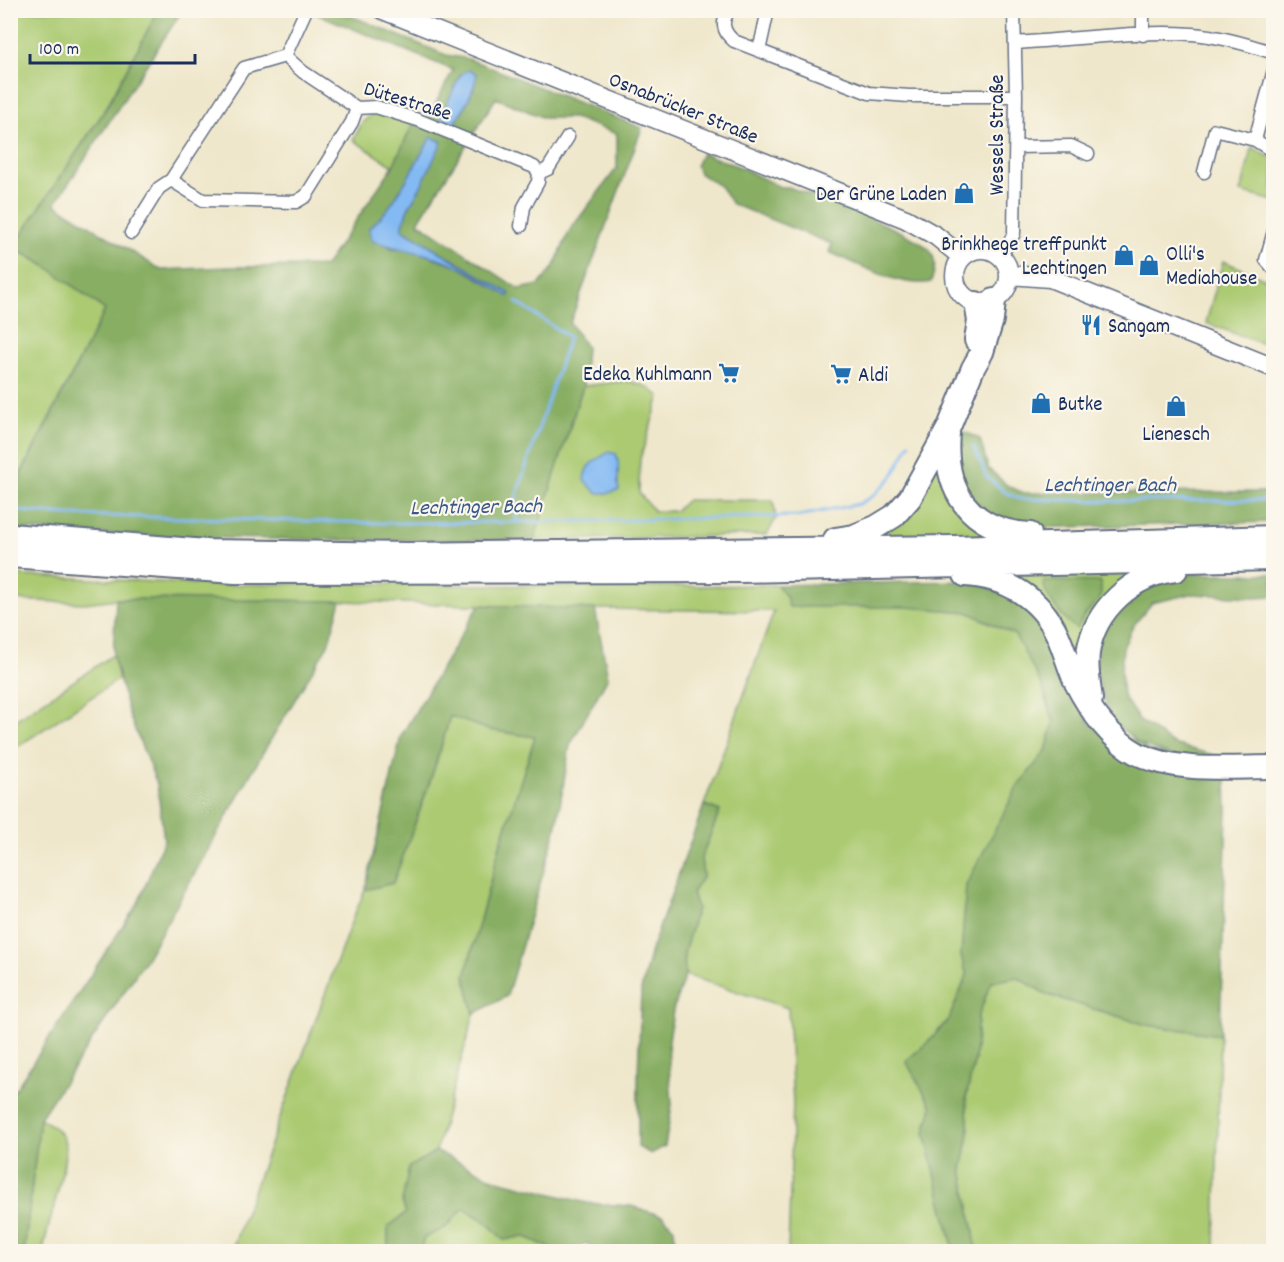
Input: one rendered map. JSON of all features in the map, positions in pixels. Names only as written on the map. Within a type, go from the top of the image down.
[{"type":"highway","points":[[754,549],[766,542],[854,536],[894,516],[910,498],[949,427],[973,368],[979,321],[985,302]]},
{"type":"highway","points":[[949,427],[947,451],[949,470],[961,501],[993,527],[1007,532],[1046,535],[1063,543]]},
{"type":"highway","points":[[10,535],[206,551],[407,554],[955,547],[1274,537]]},
{"type":"highway","points":[[10,556],[236,572],[741,572],[1274,559]]},
{"type":"highway","points":[[1093,710],[1087,676],[1088,653],[1094,633],[1105,612],[1134,584],[1163,571],[1194,567],[1274,565]]},
{"type":"highway","points":[[914,567],[930,573],[978,576],[1007,584],[1024,592],[1048,618],[1058,636],[1077,685],[1093,710],[1108,731],[1138,753],[1188,766],[1274,767]]},
{"type":"street","points":[[131,232],[159,188],[171,180],[244,68],[285,56],[306,10]]},
{"type":"street","name":"Osnabrücker Straße","points":[[383,10],[906,219],[936,236],[962,257]]},
{"type":"street","points":[[730,10],[724,20],[724,28],[727,36],[734,41],[869,93],[909,96],[1016,96]]},
{"type":"street","name":"Wessels Straße","points":[[999,255],[1009,244],[1014,233],[1016,43],[1014,10]]},
{"type":"street","points":[[1143,10],[1143,35]]},
{"type":"street","points":[[759,51],[766,11]]},
{"type":"street","points":[[1016,43],[1192,34],[1212,36],[1274,53]]},
{"type":"street","name":"Dütestraße","points":[[285,56],[303,72],[357,108],[376,107],[418,120],[534,167],[539,173]]},
{"type":"street","points":[[1255,140],[1274,70]]},
{"type":"street","points":[[171,180],[203,200],[296,202],[306,196],[352,122],[357,108]]},
{"type":"street","points":[[1204,172],[1215,130],[1255,140],[1274,152]]},
{"type":"street","points":[[521,226],[524,207],[538,182],[539,173],[548,169],[568,137]]},
{"type":"street","points":[[1016,147],[1071,147],[1088,154]]},
{"type":"street","points":[[1274,231],[1266,260],[1274,268]]},
{"type":"street","points":[[976,249],[984,249],[999,255],[1009,275],[1005,290],[985,302],[964,297],[957,287],[955,271],[962,257],[976,249]]},
{"type":"street","points":[[1009,275],[1050,278],[1274,368]]},
{"type":"green space","points":[[10,11],[158,11],[105,110],[20,237],[11,246]]},
{"type":"green space","points":[[158,11],[182,11],[55,204],[161,270],[325,266],[393,166],[413,124],[423,128],[453,70],[312,12],[314,11],[339,11],[446,55],[469,59],[642,128],[570,323],[586,347],[583,386],[534,540],[272,539],[142,536],[11,529],[11,490],[105,310],[49,268],[22,252],[11,265],[11,246],[20,237],[105,110]],"holes":[[[461,74],[474,87],[452,126],[454,89]],[[496,98],[544,118],[574,118],[617,134],[617,168],[570,230],[553,268],[539,285],[519,289],[418,222]],[[432,138],[441,141],[419,190],[407,210],[402,229],[509,293],[508,296],[456,265],[412,250],[391,248],[369,228],[396,197]]]},
{"type":"green space","points":[[373,113],[413,124],[393,166],[353,140],[362,123]]},
{"type":"green space","points":[[1252,147],[1273,159],[1273,201],[1241,192]]},
{"type":"green space","points":[[702,153],[740,167],[780,187],[789,187],[887,225],[922,243],[934,258],[934,274],[931,282],[906,282],[879,274],[829,252],[832,244],[732,204],[720,186],[699,173],[696,166]]},
{"type":"green space","points":[[21,252],[49,268],[105,310],[11,490],[10,265]]},
{"type":"green space","points":[[1223,261],[1273,282],[1273,321],[1266,345],[1206,323]]},
{"type":"green space","points":[[628,381],[645,386],[660,396],[640,459],[639,493],[654,511],[675,511],[687,500],[773,500],[776,518],[767,535],[534,540],[583,386]]},
{"type":"green space","points":[[960,430],[980,439],[988,468],[1008,486],[1024,493],[1273,492],[1273,522],[1023,528],[1006,525],[965,495],[955,450]]},
{"type":"green space","points":[[940,459],[996,536],[873,541]]},
{"type":"green space","points":[[1144,571],[1080,670],[998,574]]},
{"type":"green space","points":[[1184,574],[1273,574],[1273,596],[1191,594],[1152,603],[1133,626],[1123,648],[1121,671],[1123,696],[1139,720],[1173,744],[1223,758],[1177,757],[1149,751],[1111,720],[1095,671],[1100,636],[1114,612],[1148,586]]},
{"type":"green space","points":[[10,575],[220,585],[321,583],[617,587],[777,585],[786,596],[968,612],[1015,635],[1041,683],[1054,722],[1046,751],[1018,786],[961,956],[967,975],[949,1019],[906,1061],[932,1107],[925,1133],[954,1251],[788,1251],[793,1103],[788,1008],[685,975],[684,953],[697,908],[692,893],[703,876],[701,858],[720,811],[704,805],[774,611],[595,609],[341,601],[116,599],[85,603],[11,600]]},
{"type":"green space","points":[[964,581],[985,585],[1034,611],[1090,724],[1226,777],[1227,810],[1220,1035],[1147,1025],[1048,995],[1017,977],[991,982],[978,1017],[975,1059],[966,1097],[969,1134],[962,1169],[976,1251],[954,1251],[925,1133],[932,1107],[906,1061],[949,1019],[967,975],[961,956],[966,885],[1018,786],[1046,751],[1054,722],[1041,683],[1015,635],[968,612],[907,607],[789,607],[786,596],[777,585]]},
{"type":"green space","points":[[1044,581],[1101,582],[1101,597],[1084,616],[1077,629],[1067,621],[1051,600],[1044,587]]},
{"type":"green space","points":[[116,599],[341,601],[328,645],[264,751],[146,959],[40,1118],[24,1251],[11,1251],[11,1086],[15,1090],[138,903],[164,840],[157,784],[129,715],[113,655]]},
{"type":"green space","points":[[479,605],[595,609],[608,677],[570,745],[556,829],[507,996],[474,1014],[465,976],[499,849],[535,737],[489,730],[450,716],[393,883],[365,890],[401,736]]},
{"type":"green space","points":[[113,655],[119,679],[11,751],[11,723]]},
{"type":"green space","points":[[450,715],[489,730],[535,737],[499,849],[465,976],[474,1014],[436,1151],[409,1168],[406,1213],[388,1227],[388,1251],[231,1252],[352,920],[365,890],[393,882],[431,779]]},
{"type":"green space","points":[[704,805],[720,811],[701,858],[703,876],[692,893],[697,908],[684,953],[685,975],[673,1010],[668,1049],[672,1105],[665,1146],[651,1154],[638,1147],[641,990],[651,950]]},
{"type":"green space","points":[[1017,977],[1048,995],[1147,1025],[1220,1035],[1215,1251],[976,1251],[962,1169],[969,1134],[966,1097],[975,1059],[978,1017],[991,982]]},
{"type":"green space","points":[[40,1118],[54,1127],[62,1136],[65,1149],[64,1161],[43,1251],[24,1252]]},
{"type":"green space","points":[[436,1151],[494,1179],[587,1203],[631,1206],[663,1216],[674,1228],[676,1251],[600,1251],[586,1243],[574,1251],[560,1252],[523,1236],[504,1240],[486,1222],[464,1208],[445,1228],[424,1238],[420,1251],[388,1251],[388,1227],[406,1213],[402,1202],[409,1167]]},
{"type":"green space","points":[[464,1207],[486,1222],[504,1240],[523,1236],[560,1251],[420,1252],[424,1238],[445,1228]]},
{"type":"water","points":[[469,70],[477,74],[473,88],[468,101],[452,126],[440,118],[461,74]]},
{"type":"water","points":[[432,137],[442,142],[407,210],[402,229],[510,294],[508,296],[456,265],[425,254],[371,240],[369,228],[396,197]]},
{"type":"water","points":[[609,452],[616,454],[618,458],[619,490],[597,493],[584,480],[585,474],[592,463]]},
{"type":"waterway","points":[[516,302],[569,337],[515,500],[517,522]]},
{"type":"waterway","name":"Lechtinger Bach","points":[[10,510],[69,515],[383,523],[799,516],[859,504],[873,496],[892,477],[910,443]]},
{"type":"waterway","name":"Lechtinger Bach","points":[[974,446],[986,476],[1005,492],[1020,499],[1274,500]]},
{"type":"place","name":"Der Grüne Laden","points":[[964,193]]},
{"type":"place","name":"Brinkhege treffpunkt Lechtingen","points":[[1124,255]]},
{"type":"place","name":"Olli's Mediahouse","points":[[1149,265]]},
{"type":"place","name":"Sangam","points":[[1091,325]]},
{"type":"place","name":"Edeka Kuhlmann","points":[[729,373]]},
{"type":"place","name":"Aldi","points":[[841,374]]},
{"type":"place","name":"Butke","points":[[1041,403]]},
{"type":"place","name":"Lienesch","points":[[1176,406]]}]
